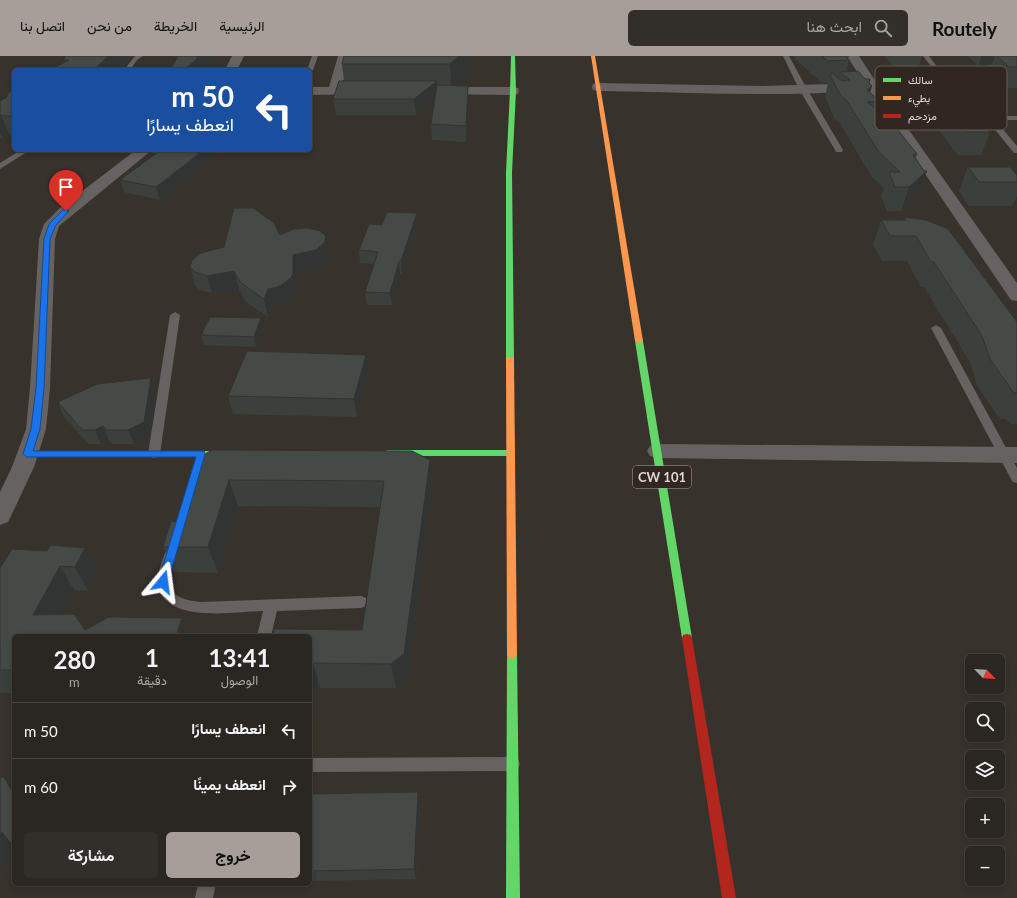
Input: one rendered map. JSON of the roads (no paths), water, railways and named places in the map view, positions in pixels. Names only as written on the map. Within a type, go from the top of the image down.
[{"type":"main road","points":[[513,56],[513,91],[509,172],[513,898]]},
{"type":"main road","name":"CW 101","points":[[593,56],[729,898]]},
{"type":"main road","points":[[375,453],[510,453]]},
{"type":"main road","points":[[27,454],[248,454]]},
{"type":"street","points":[[232,68],[238,56]]},
{"type":"street","points":[[334,91],[344,56]]},
{"type":"street","points":[[853,56],[875,90]]},
{"type":"street","points":[[1007,67],[1017,65]]},
{"type":"street","points":[[598,87],[731,90],[875,86]]},
{"type":"street","points":[[312,91],[381,91]]},
{"type":"street","points":[[427,91],[513,91]]},
{"type":"street","points":[[902,130],[1017,296]]},
{"type":"street","points":[[0,516],[23,467],[36,429],[40,395],[47,239],[52,224],[66,211],[142,152]]},
{"type":"street","points":[[658,451],[1010,454]]},
{"type":"lane","points":[[129,68],[140,56]]},
{"type":"lane","points":[[311,68],[315,56]]},
{"type":"lane","points":[[786,56],[838,150]]},
{"type":"lane","points":[[926,56],[934,66]]},
{"type":"lane","points":[[1000,130],[1017,151]]},
{"type":"lane","points":[[0,167],[23,152]]},
{"type":"lane","points":[[154,454],[175,315]]},
{"type":"lane","points":[[936,328],[1010,454],[1017,479]]},
{"type":"lane","points":[[196,469],[201,454]]},
{"type":"lane","points":[[178,529],[163,582],[167,595],[178,603],[201,608],[361,602]]},
{"type":"lane","points":[[264,634],[271,605]]},
{"type":"lane","points":[[312,765],[512,764]]},
{"type":"lane","points":[[204,898],[207,886]]}]
